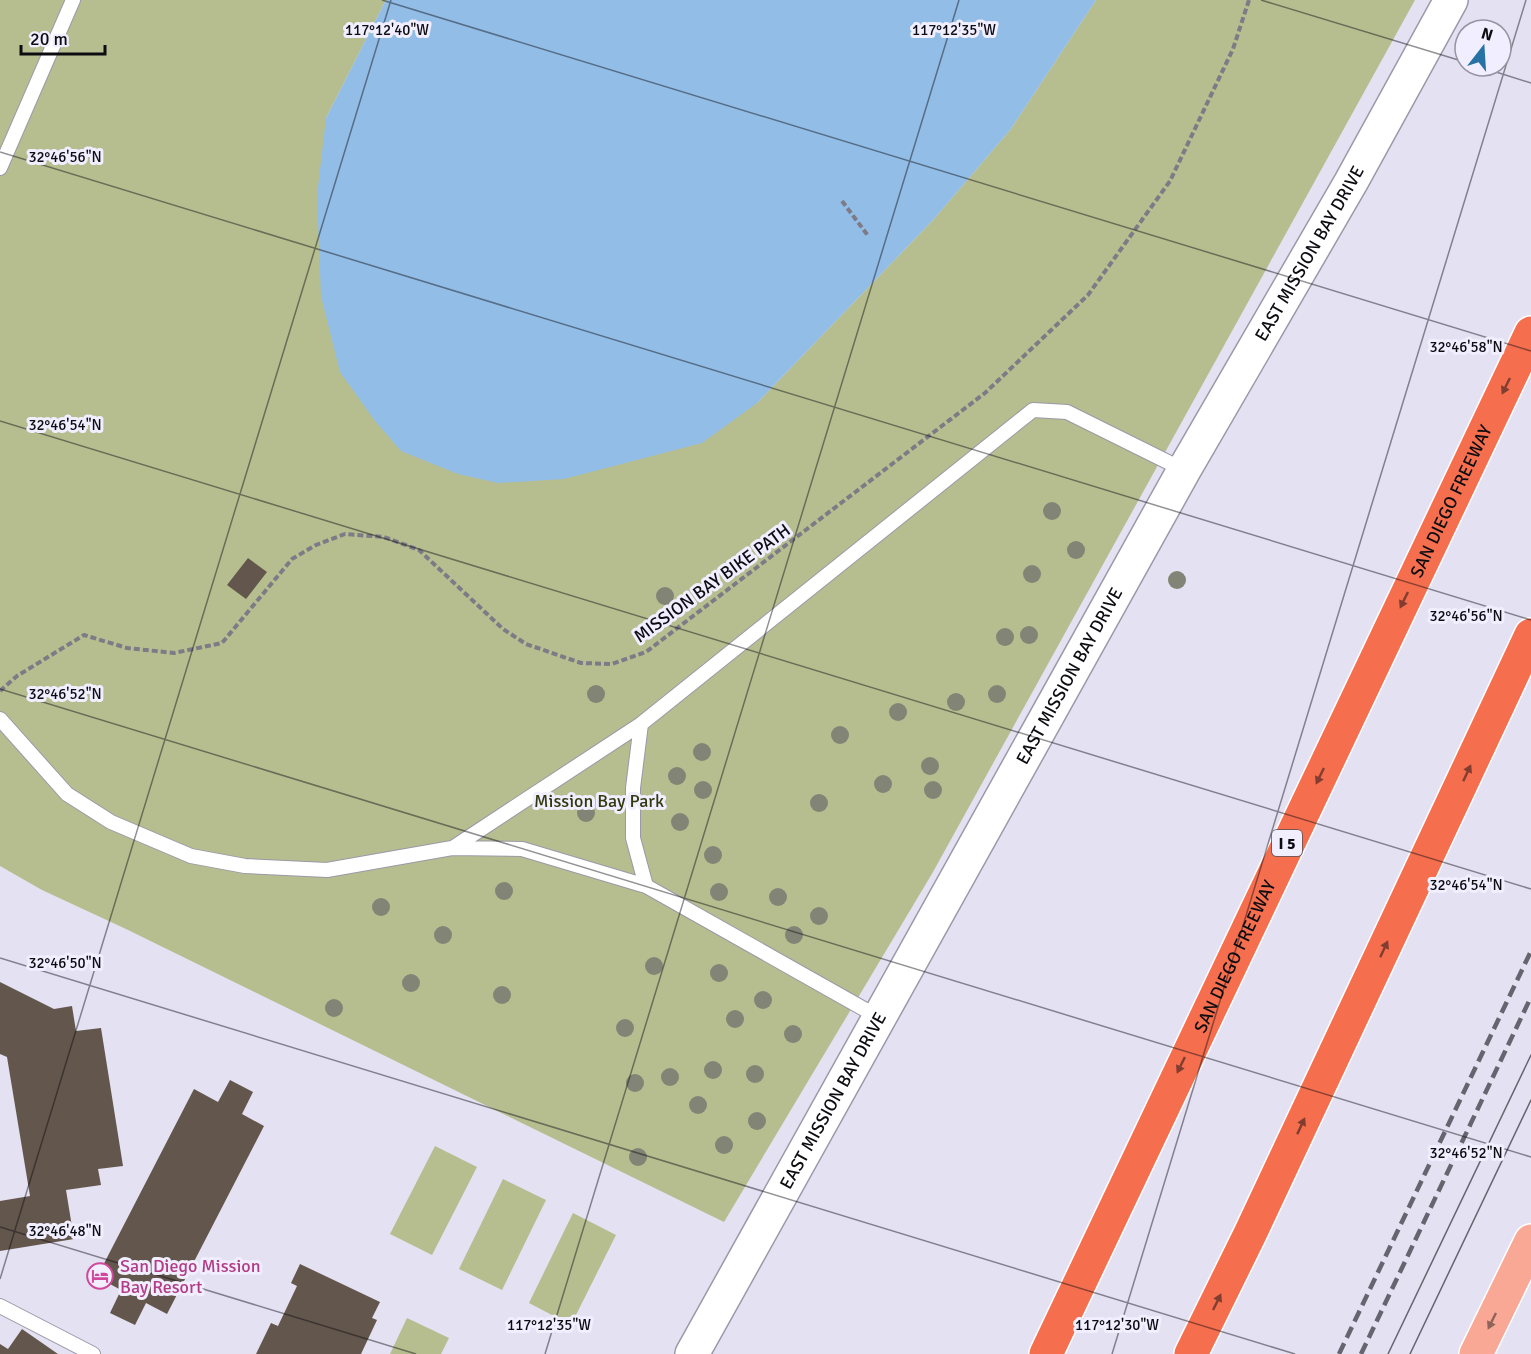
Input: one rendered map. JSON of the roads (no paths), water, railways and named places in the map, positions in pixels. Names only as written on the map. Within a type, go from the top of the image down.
[{"type":"highway","name":"SAN DIEGO FREEWAY","points":[[1046,1354],[1531,333]]},
{"type":"highway","points":[[1191,1354],[1250,1234],[1531,635]]},
{"type":"main road","name":"EAST MISSION BAY DRIVE","points":[[692,1354],[1184,470],[1351,182],[1451,0]]},
{"type":"main road","points":[[1476,1354],[1531,1240]]},
{"type":"lane","points":[[0,168],[73,0]]},
{"type":"lane","points":[[452,848],[641,723],[1033,410],[1067,412],[1184,470]]},
{"type":"lane","points":[[0,719],[67,794],[111,822],[191,856],[245,866],[327,870],[452,848],[522,849],[646,886],[880,1018]]},
{"type":"lane","points":[[641,723],[633,788],[633,838],[646,886]]},
{"type":"lane","points":[[0,1306],[93,1354]]},
{"type":"water","points":[[386,0],[1096,0],[1010,130],[933,220],[757,403],[702,443],[564,479],[498,483],[458,474],[401,451],[375,421],[340,372],[321,296],[317,196],[326,118]]},
{"type":"tram line","points":[[1388,1354],[1531,1055]]},
{"type":"tram line","points":[[1410,1354],[1531,1100]]},
{"type":"railway","points":[[1339,1354],[1531,951]]},
{"type":"railway","points":[[1361,1354],[1531,997]]},
{"type":"place","name":"San Diego Mission Bay Resort","points":[[100,1276]]},
{"type":"park label","name":"Mission Bay Park","points":[[599,801]]}]
